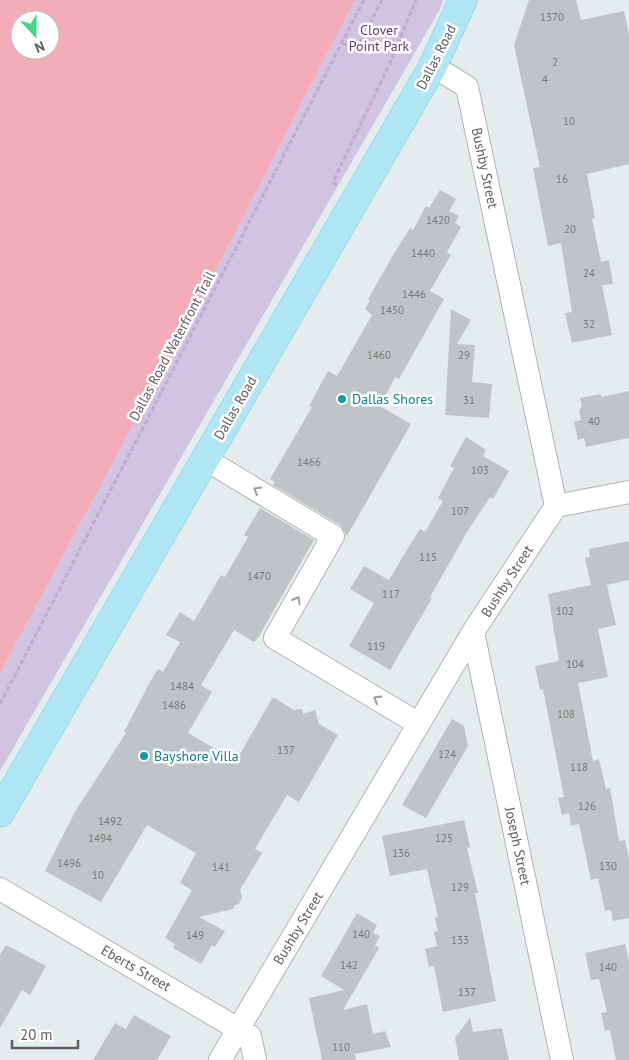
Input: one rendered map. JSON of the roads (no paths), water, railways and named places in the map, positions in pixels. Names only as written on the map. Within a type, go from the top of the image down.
[{"type":"main road","name":"Dallas Road","points":[[0,813],[433,66],[463,0]]},
{"type":"street","name":"Bushby Street","points":[[220,1060],[473,632],[556,506],[468,87],[433,66]]},
{"type":"street","points":[[205,459],[333,536],[275,638],[419,724]]},
{"type":"street","points":[[556,506],[629,492]]},
{"type":"street","name":"Joseph Street","points":[[473,632],[562,1060]]},
{"type":"street","name":"Eberts Street","points":[[0,889],[250,1036],[255,1060]]},
{"type":"place","name":"Dallas Shores","points":[[342,399]]},
{"type":"place","name":"Bayshore Villa","points":[[144,756]]},
{"type":"park label","name":"Clover Point Park","points":[[379,38]]}]
